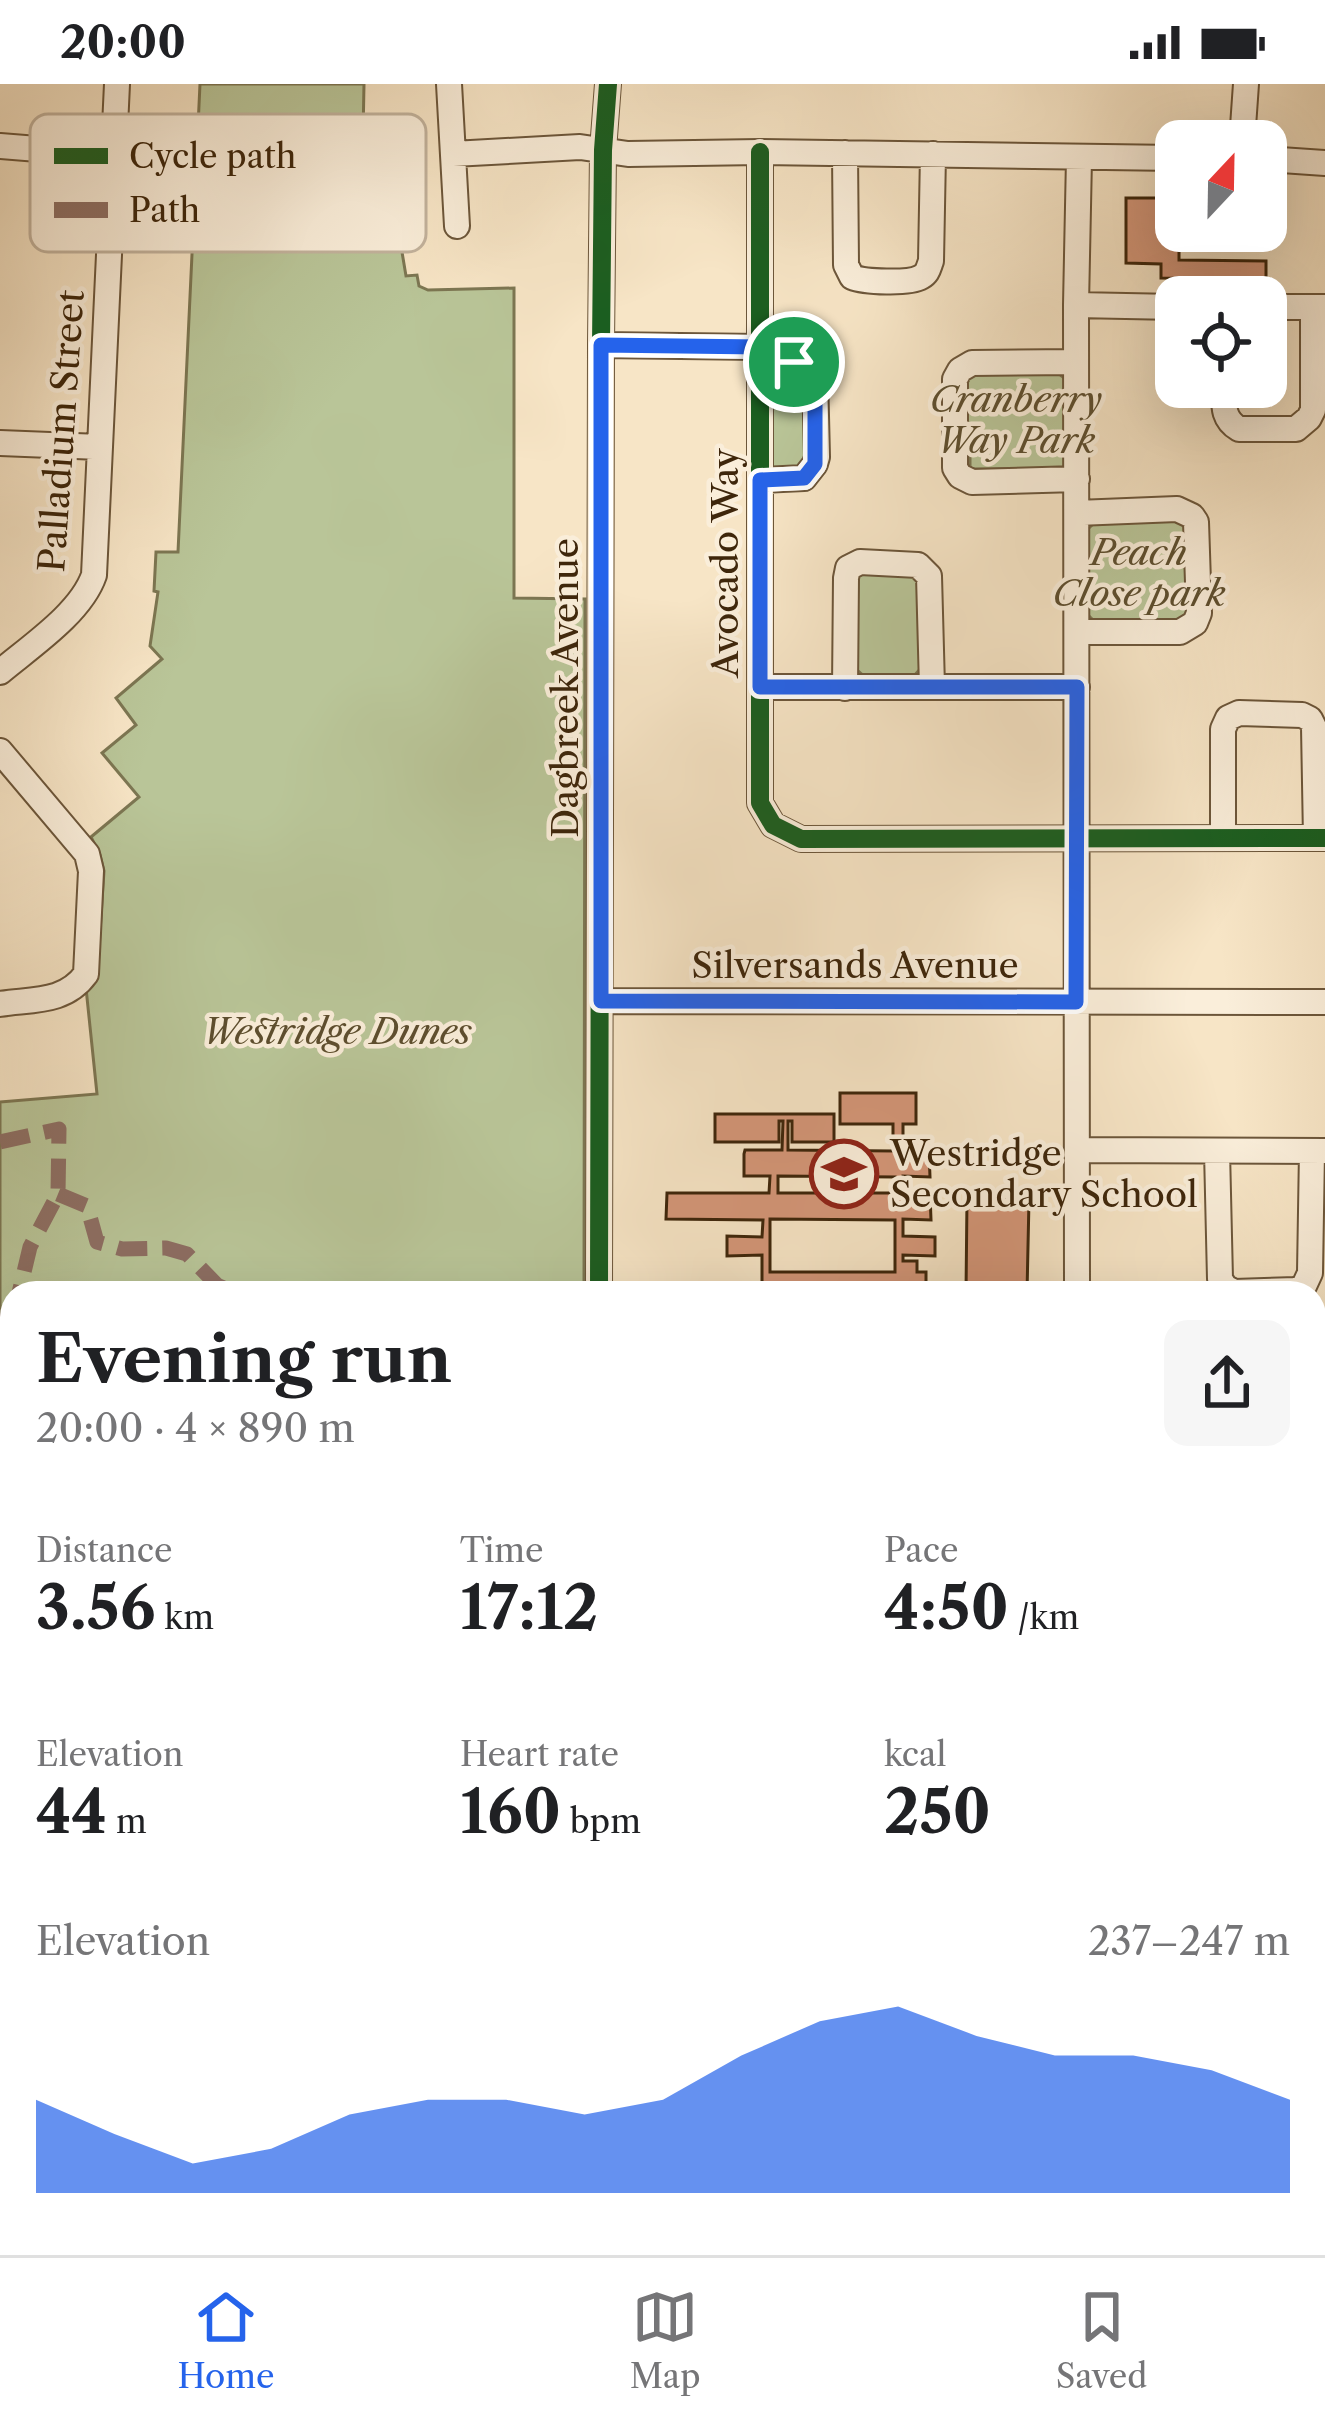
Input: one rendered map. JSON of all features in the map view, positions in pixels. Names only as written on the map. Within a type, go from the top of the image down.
[{"type":"street","name":"Palladium Street","points":[[115,114],[117,84]]},
{"type":"street","points":[[449,84],[457,226]]},
{"type":"street","name":"Dagbreek Avenue","points":[[599,1281],[601,345],[608,84]]},
{"type":"street","points":[[1243,120],[1246,84]]},
{"type":"street","points":[[0,146],[30,148]]},
{"type":"street","points":[[453,154],[580,147],[628,154],[1155,158]]},
{"type":"street","name":"Avocado Way","points":[[760,152],[760,803],[764,813],[773,826],[801,838],[1078,838]]},
{"type":"street","points":[[845,153],[846,265],[852,277],[861,281],[913,280],[927,273],[933,154]]},
{"type":"street","points":[[1077,1281],[1079,158]]},
{"type":"street","points":[[1287,160],[1325,163]]},
{"type":"street","name":"Palladium Street","points":[[0,672],[89,589],[96,561],[108,252]]},
{"type":"street","points":[[1076,305],[1155,307]]},
{"type":"street","points":[[1225,408],[1239,429],[1296,429],[1313,410],[1319,307],[1287,308]]},
{"type":"street","points":[[601,345],[760,354],[799,362],[815,374],[815,464],[804,478],[760,480]]},
{"type":"street","points":[[1076,362],[972,363],[960,370],[955,468],[972,482],[1077,479]]},
{"type":"street","points":[[0,443],[100,447]]},
{"type":"street","points":[[1077,513],[1177,509],[1192,516],[1199,614],[1196,622],[1180,632],[1077,632]]},
{"type":"street","points":[[845,688],[846,578],[852,565],[860,562],[918,565],[929,576],[932,687]]},
{"type":"street","points":[[760,687],[1077,687]]},
{"type":"street","points":[[1078,838],[1223,838],[1320,838],[1310,718],[1239,713],[1228,718],[1223,729],[1223,838]]},
{"type":"street","points":[[0,751],[87,854],[92,871],[86,974],[64,995],[0,1004]]},
{"type":"street","name":"Silversands Avenue","points":[[601,1001],[1325,1003]]},
{"type":"street","points":[[1077,1150],[1319,1151],[1306,1281]]},
{"type":"street","points":[[1217,1151],[1221,1281]]},
{"type":"green space","name":"Westridge Dunes","points":[[200,84],[364,84],[363,114],[199,114]]},
{"type":"green space","name":"Westridge Dunes","points":[[192,252],[402,252],[406,276],[417,275],[419,286],[428,290],[514,288],[514,598],[585,599],[584,1281],[0,1281],[0,1102],[97,1094],[86,988],[97,978],[104,871],[91,837],[139,797],[102,753],[136,725],[116,698],[162,659],[150,646],[158,592],[154,591],[156,552],[178,552]]},
{"type":"green space","points":[[778,371],[806,376],[808,464],[778,472],[770,465],[770,378]]},
{"type":"green space","name":"Cranberry Way Park","points":[[1055,371],[1067,380],[1067,462],[1062,469],[970,469],[970,438],[962,437],[962,382],[968,374]]},
{"type":"green space","name":"Peach Close park","points":[[1176,520],[1191,534],[1187,620],[1096,623],[1087,614],[1088,529],[1095,522]]},
{"type":"green space","points":[[862,572],[918,575],[921,668],[913,677],[865,677],[856,669],[858,576]]},
{"type":"building","points":[[1126,198],[1155,198],[1155,252],[1179,252],[1179,260],[1266,261],[1266,276],[1161,276],[1161,264],[1126,263]]},
{"type":"building","points":[[840,1093],[916,1093],[916,1124],[903,1124],[903,1151],[929,1151],[930,1177],[903,1176],[903,1193],[930,1194],[931,1220],[903,1219],[903,1236],[935,1237],[935,1256],[903,1255],[903,1261],[917,1261],[917,1272],[926,1272],[926,1281],[762,1281],[762,1255],[727,1256],[727,1236],[762,1237],[763,1220],[666,1219],[667,1193],[769,1193],[770,1176],[744,1176],[744,1154],[745,1150],[782,1150],[783,1121],[779,1121],[779,1142],[715,1142],[715,1114],[834,1114],[834,1142],[792,1142],[792,1121],[788,1121],[788,1150],[893,1151],[893,1124],[840,1124]],"holes":[[[778,1176],[895,1177],[895,1193],[778,1193]],[[770,1219],[895,1220],[895,1272],[770,1272]]]},
{"type":"building","points":[[967,1199],[1029,1200],[1027,1281],[966,1281]]},
{"type":"marked path","points":[[0,1142],[59,1129],[58,1194],[30,1247],[22,1281]]},
{"type":"marked path","points":[[58,1194],[87,1206],[97,1242],[122,1249],[166,1248],[187,1254],[213,1281]]},
{"type":"cycle path","points":[[599,1281],[601,345],[608,84]]},
{"type":"cycle path","points":[[760,152],[760,803],[773,825],[801,839],[1325,838]]},
{"type":"place","name":"Westridge Secondary School","points":[[844,1174]]},
{"type":"route","points":[[601,345],[760,347],[761,361],[794,362],[815,374],[817,457],[804,478],[760,480],[760,687],[1077,687],[1076,1002],[601,1001],[601,345]]}]
